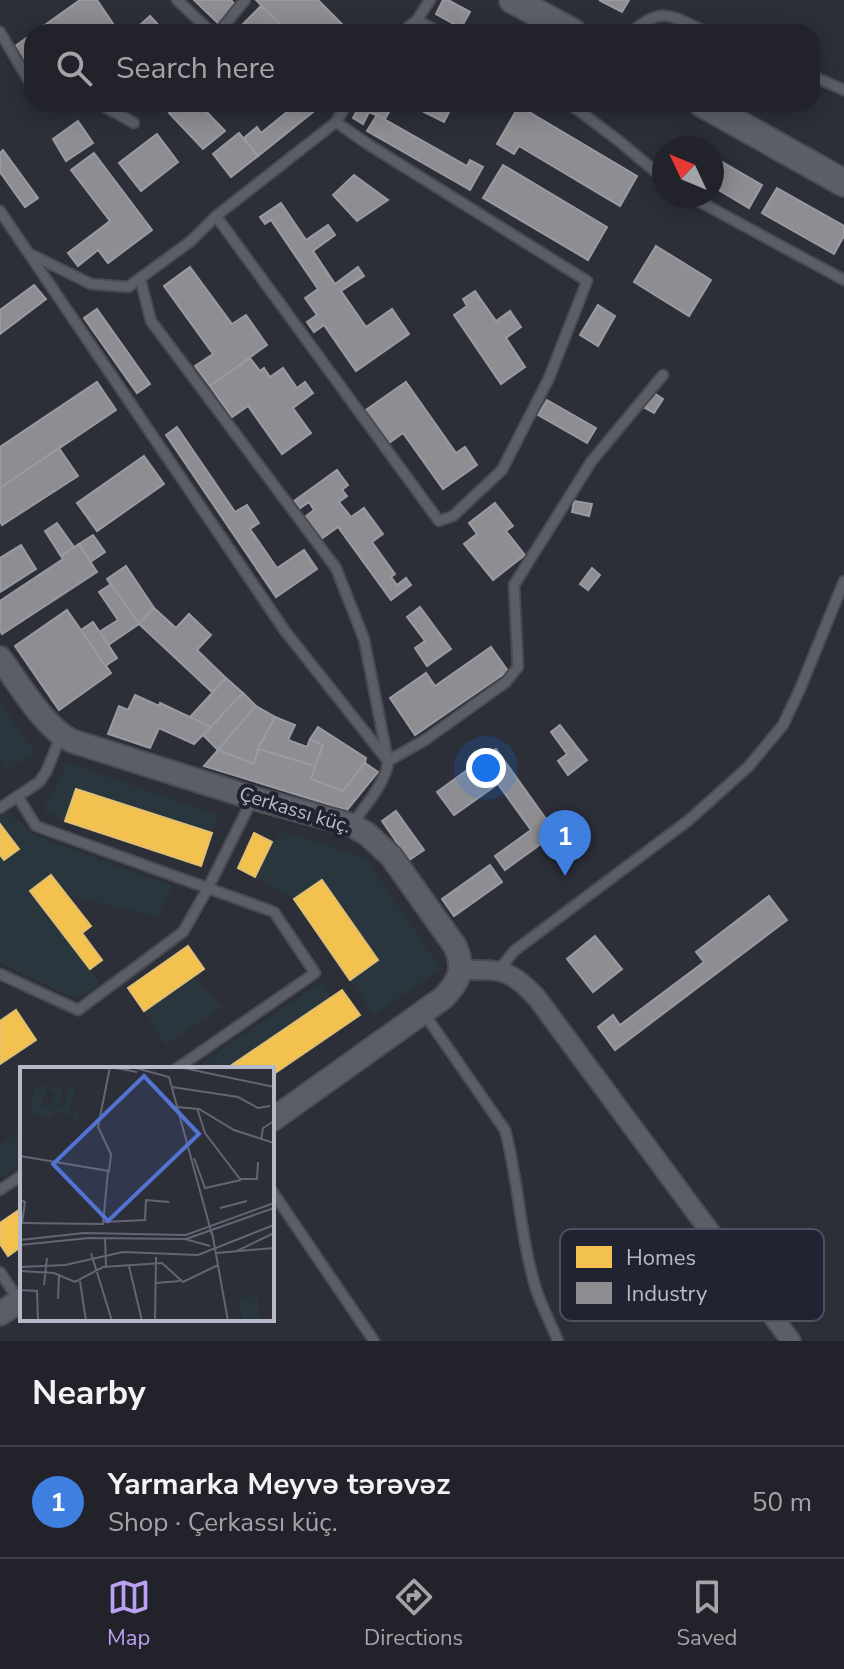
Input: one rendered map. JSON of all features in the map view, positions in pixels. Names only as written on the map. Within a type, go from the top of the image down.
[{"type":"main road","points":[[513,0],[557,24]]},
{"type":"main road","points":[[717,112],[844,183]]},
{"type":"street","points":[[0,658],[49,725],[61,736]]},
{"type":"street","name":"Çerkassı küç.","points":[[61,736],[253,798],[352,825],[391,856],[455,946],[460,970]]},
{"type":"street","points":[[274,1119],[423,1012],[448,992],[460,970],[499,970],[521,981],[537,998],[708,1229]]},
{"type":"street","points":[[0,1314],[20,1301]]},
{"type":"street","points":[[776,1321],[791,1341]]},
{"type":"lane","points":[[177,0],[202,24]]},
{"type":"lane","points":[[226,24],[245,0]]},
{"type":"lane","points":[[412,24],[430,0]]},
{"type":"lane","points":[[643,24],[654,16],[665,14],[688,24]]},
{"type":"lane","points":[[417,20],[424,24]]},
{"type":"lane","points":[[0,32],[24,72]]},
{"type":"lane","points":[[820,80],[844,90]]},
{"type":"lane","points":[[114,112],[134,123]]},
{"type":"lane","points":[[29,254],[91,284],[128,287],[191,241],[216,216],[336,122],[342,112]]},
{"type":"lane","points":[[581,112],[652,169]]},
{"type":"lane","points":[[216,216],[439,521],[453,516],[502,470],[549,378],[587,281],[336,122]]},
{"type":"lane","points":[[711,208],[844,280]]},
{"type":"lane","points":[[0,211],[285,631],[388,761]]},
{"type":"lane","points":[[140,278],[151,321],[336,568],[364,639],[388,770],[352,825]]},
{"type":"lane","points":[[388,761],[425,740],[506,682],[518,667],[514,585],[591,462],[663,375]]},
{"type":"lane","points":[[499,970],[514,951],[689,820],[748,767],[783,725],[844,581]]},
{"type":"lane","points":[[0,808],[39,782],[61,736]]},
{"type":"lane","points":[[18,797],[36,826],[274,912],[315,973],[179,1067]]},
{"type":"lane","points":[[0,974],[78,1010],[183,932],[253,798]]},
{"type":"lane","points":[[423,1012],[505,1130],[536,1289],[558,1341]]},
{"type":"lane","points":[[0,1190],[20,1176]]},
{"type":"lane","points":[[274,1194],[374,1341]]},
{"type":"lane","points":[[0,1272],[20,1299]]},
{"type":"shaded area","points":[[0,703],[35,752],[8,770],[0,758]]},
{"type":"shaded area","points":[[68,763],[219,815],[212,833],[76,789],[65,821],[43,810]]},
{"type":"shaded area","points":[[7,812],[35,835],[172,886],[159,917],[68,896],[51,875],[30,891],[100,983],[78,1000],[0,963],[0,855],[18,849],[0,824],[0,817]]},
{"type":"shaded area","points":[[285,831],[366,858],[441,969],[374,1015],[350,980],[378,960],[322,880],[294,899],[255,877],[272,842]]},
{"type":"shaded area","points":[[193,976],[222,1007],[166,1045],[144,1011]]},
{"type":"shaded area","points":[[322,981],[332,997],[229,1067],[196,1067]]},
{"type":"shaded area","points":[[20,1131],[20,1164],[0,1179],[0,1144]]},
{"type":"building: Homes","points":[[76,789],[212,833],[201,866],[65,821]]},
{"type":"building: Homes","points":[[0,824],[19,849],[4,860],[0,855]]},
{"type":"building: Homes","points":[[254,833],[272,842],[255,877],[238,868]]},
{"type":"building: Homes","points":[[51,875],[91,926],[82,933],[102,960],[90,969],[30,891]]},
{"type":"building: Homes","points":[[322,880],[378,960],[350,980],[294,899]]},
{"type":"building: Homes","points":[[188,946],[204,969],[144,1011],[128,988]]},
{"type":"building: Homes","points":[[342,990],[360,1015],[274,1074],[274,1067],[229,1067]]},
{"type":"building: Homes","points":[[16,1010],[36,1040],[0,1064],[0,1021]]},
{"type":"building: Homes","points":[[20,1209],[20,1247],[8,1256],[0,1244],[0,1223]]},
{"type":"building: Industry","points":[[80,0],[97,0],[113,24],[46,24]]},
{"type":"building: Industry","points":[[194,0],[231,0],[237,7],[219,24]]},
{"type":"building: Industry","points":[[256,0],[318,0],[342,24],[279,24]]},
{"type":"building: Industry","points":[[443,0],[470,12],[463,24],[454,24],[436,14]]},
{"type":"building: Industry","points":[[599,0],[629,0],[622,12]]},
{"type":"building: Industry","points":[[261,6],[280,24],[243,24]]},
{"type":"building: Industry","points":[[150,16],[158,24],[141,24]]},
{"type":"building: Industry","points":[[24,40],[24,62],[14,47]]},
{"type":"building: Industry","points":[[207,112],[225,131],[203,149],[169,113]]},
{"type":"building: Industry","points":[[287,112],[313,112],[258,156],[244,138],[257,127],[261,133]]},
{"type":"building: Industry","points":[[356,112],[369,112],[363,124],[353,118]]},
{"type":"building: Industry","points":[[369,112],[389,112],[385,119]]},
{"type":"building: Industry","points":[[424,112],[449,112],[444,122]]},
{"type":"building: Industry","points":[[516,112],[529,112],[637,176],[620,206],[519,146],[514,154],[497,144]]},
{"type":"building: Industry","points":[[377,115],[467,166],[470,160],[483,167],[470,190],[367,131]]},
{"type":"building: Industry","points":[[78,121],[93,143],[66,161],[53,139]]},
{"type":"building: Industry","points":[[239,133],[258,156],[231,177],[213,154]]},
{"type":"building: Industry","points":[[157,134],[178,162],[141,191],[119,163]]},
{"type":"building: Industry","points":[[3,150],[38,198],[25,207],[0,172],[0,153]]},
{"type":"building: Industry","points":[[94,153],[152,230],[108,263],[98,250],[78,266],[68,253],[110,221],[71,170]]},
{"type":"building: Industry","points":[[724,163],[762,185],[749,208],[724,193]]},
{"type":"building: Industry","points":[[503,165],[607,227],[588,260],[483,198]]},
{"type":"building: Industry","points":[[354,175],[388,200],[357,221],[333,195]]},
{"type":"building: Industry","points":[[777,188],[844,226],[844,236],[834,254],[762,213]]},
{"type":"building: Industry","points":[[281,203],[306,240],[328,225],[335,235],[313,251],[335,284],[358,267],[364,276],[341,291],[366,327],[392,309],[409,334],[356,371],[324,325],[314,332],[307,322],[317,315],[305,298],[318,289],[271,220],[265,224],[260,217]]},
{"type":"building: Industry","points":[[656,246],[711,280],[689,316],[634,282]]},
{"type":"building: Industry","points":[[190,267],[232,324],[246,315],[267,345],[210,386],[195,366],[213,354],[164,286]]},
{"type":"building: Industry","points":[[34,285],[46,299],[0,334],[0,310]]},
{"type":"building: Industry","points":[[475,291],[496,321],[510,311],[521,327],[506,338],[525,367],[501,384],[454,315],[467,306],[463,299]]},
{"type":"building: Industry","points":[[598,305],[615,316],[598,346],[580,335]]},
{"type":"building: Industry","points":[[97,309],[150,384],[137,393],[84,318]]},
{"type":"building: Industry","points":[[250,358],[260,371],[264,368],[270,377],[283,368],[297,388],[305,382],[313,393],[293,408],[311,433],[282,454],[248,406],[232,417],[210,386]]},
{"type":"building: Industry","points":[[97,382],[116,410],[0,488],[0,447]]},
{"type":"building: Industry","points":[[406,382],[456,453],[465,447],[477,465],[443,489],[403,433],[386,445],[363,412]]},
{"type":"building: Industry","points":[[654,393],[663,399],[654,413],[645,408]]},
{"type":"building: Industry","points":[[547,400],[596,428],[587,443],[538,415]]},
{"type":"building: Industry","points":[[177,427],[235,512],[247,505],[259,523],[250,529],[277,568],[304,550],[317,569],[276,597],[166,435]]},
{"type":"building: Industry","points":[[59,448],[78,476],[2,525],[0,488]]},
{"type":"building: Industry","points":[[144,456],[164,484],[97,531],[77,503]]},
{"type":"building: Industry","points":[[337,470],[348,485],[342,490],[347,496],[339,502],[351,517],[364,508],[383,534],[372,542],[395,574],[391,577],[397,585],[406,578],[411,585],[391,600],[338,527],[321,539],[305,517],[314,510],[309,502],[299,509],[294,501]]},
{"type":"building: Industry","points":[[574,501],[592,504],[589,516],[572,512]]},
{"type":"building: Industry","points":[[495,503],[513,526],[506,531],[525,555],[493,580],[464,544],[477,534],[469,523]]},
{"type":"building: Industry","points":[[57,523],[74,547],[61,556],[45,531]]},
{"type":"building: Industry","points":[[93,535],[105,552],[90,562],[79,544]]},
{"type":"building: Industry","points":[[79,544],[97,572],[2,634],[0,601],[63,559],[61,556]]},
{"type":"building: Industry","points":[[21,545],[36,569],[0,592],[0,558]]},
{"type":"building: Industry","points":[[126,566],[154,608],[139,624],[107,579]]},
{"type":"building: Industry","points":[[592,568],[600,575],[588,590],[580,584]]},
{"type":"building: Industry","points":[[111,584],[139,624],[108,645],[99,632],[118,620],[99,592]]},
{"type":"building: Industry","points":[[420,607],[451,649],[427,666],[415,648],[425,641],[407,617]]},
{"type":"building: Industry","points":[[154,608],[176,628],[189,614],[211,635],[197,650],[226,678],[213,693],[139,624]]},
{"type":"building: Industry","points":[[67,610],[111,673],[59,710],[15,646]]},
{"type":"building: Industry","points":[[93,622],[117,658],[105,666],[81,630]]},
{"type":"building: Industry","points":[[491,647],[508,671],[415,735],[390,698],[426,673],[435,686]]},
{"type":"building: Industry","points":[[226,678],[243,693],[211,727],[190,717]]},
{"type":"building: Industry","points":[[243,693],[256,706],[218,750],[203,735]]},
{"type":"building: Industry","points":[[135,695],[211,727],[194,744],[159,728],[150,748],[108,734],[119,706],[128,710]]},
{"type":"building: Industry","points":[[256,706],[275,717],[258,749],[254,764],[218,750]]},
{"type":"building: Industry","points":[[275,717],[295,725],[288,740],[307,747],[310,739],[323,745],[315,766],[258,749]]},
{"type":"building: Industry","points":[[560,725],[587,760],[568,775],[558,761],[567,754],[551,732]]},
{"type":"building: Industry","points":[[318,727],[366,758],[343,791],[311,779],[323,745],[310,739]]},
{"type":"building: Industry","points":[[258,749],[315,766],[311,779],[343,791],[365,763],[378,772],[347,810],[204,766],[218,750],[254,764]]},
{"type":"building: Industry","points":[[496,749],[556,833],[505,870],[495,856],[531,830],[498,784],[454,815],[437,792]]},
{"type":"building: Industry","points":[[396,811],[424,850],[409,860],[382,821]]},
{"type":"building: Industry","points":[[490,865],[502,882],[454,916],[442,899]]},
{"type":"building: Industry","points":[[769,896],[787,920],[615,1050],[598,1027],[613,1015],[620,1025],[704,962],[696,952]]},
{"type":"building: Industry","points":[[595,936],[622,969],[593,992],[567,959]]},
{"type":"place","name":"Yarmarka Meyvә tәrәvәz","points":[[565,876]]}]
